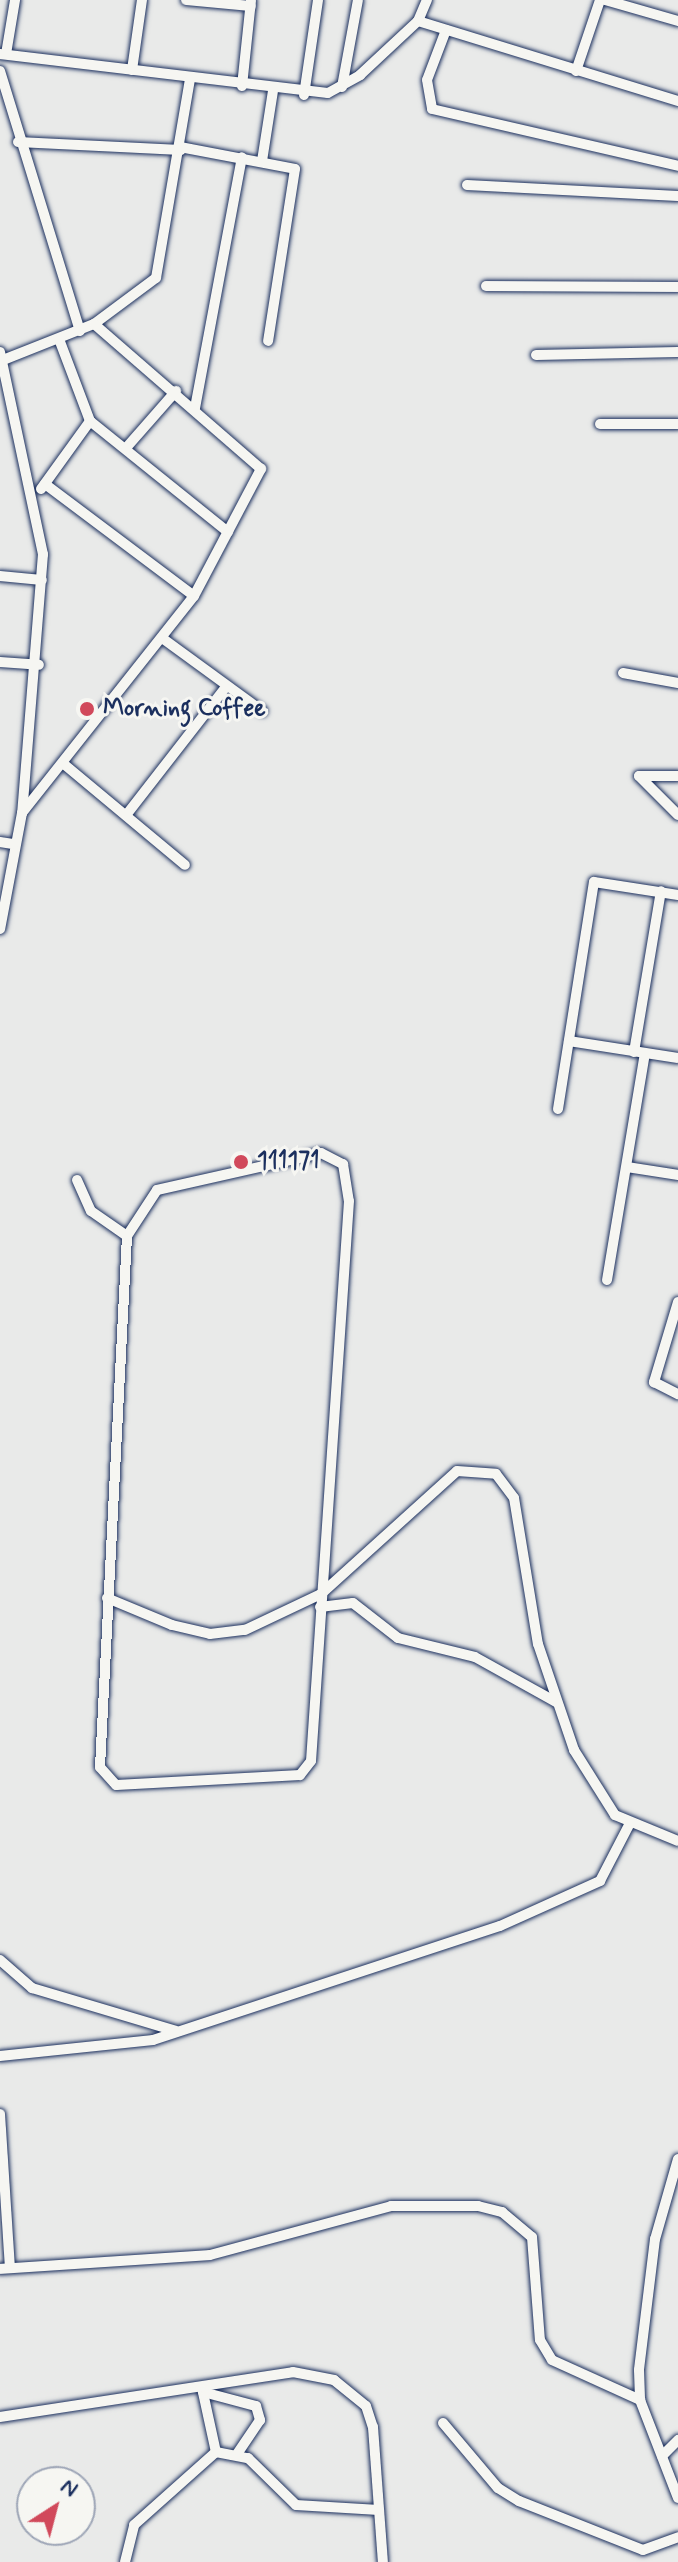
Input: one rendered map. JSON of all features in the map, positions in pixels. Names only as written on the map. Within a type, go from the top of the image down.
[{"type":"street","points":[[15,0],[3,54],[304,95],[342,87],[418,21],[427,0]]},
{"type":"street","points":[[132,70],[142,0]]},
{"type":"street","points":[[186,0],[251,3],[242,86]]},
{"type":"street","points":[[304,95],[318,0]]},
{"type":"street","points":[[342,87],[358,0]]},
{"type":"street","points":[[576,71],[602,0],[678,21]]},
{"type":"street","points":[[418,21],[678,101]]},
{"type":"street","points":[[446,30],[427,80],[435,111],[678,166]]},
{"type":"street","points":[[0,71],[18,142],[80,331]]},
{"type":"street","points":[[0,929],[13,844],[22,813],[39,665],[42,580],[34,497],[1,356],[59,339],[94,324],[156,278],[190,79]]},
{"type":"street","points":[[262,161],[273,91]]},
{"type":"street","points":[[18,142],[180,148],[288,165],[296,176],[268,341]]},
{"type":"street","points":[[195,408],[242,157]]},
{"type":"street","points":[[467,185],[678,196]]},
{"type":"street","points":[[486,286],[678,287]]},
{"type":"street","points":[[22,813],[65,765],[194,596],[261,469],[176,391],[94,324]]},
{"type":"street","points":[[59,339],[90,421],[228,532]]},
{"type":"street","points":[[536,355],[678,352]]},
{"type":"street","points":[[126,448],[176,391]]},
{"type":"street","points":[[34,497],[90,421]]},
{"type":"street","points":[[600,424],[678,424]]},
{"type":"street","points":[[45,484],[194,596]]},
{"type":"street","points":[[0,576],[42,580]]},
{"type":"street","points":[[162,638],[225,688],[262,711]]},
{"type":"street","points":[[0,662],[39,665]]},
{"type":"street","points":[[623,673],[678,683]]},
{"type":"street","points":[[127,814],[225,688]]},
{"type":"street","points":[[65,765],[185,865]]},
{"type":"street","points":[[678,776],[639,776],[678,815]]},
{"type":"street","points":[[0,842],[13,844]]},
{"type":"street","points":[[558,1109],[594,882],[678,895]]},
{"type":"street","points":[[607,1280],[627,1167],[661,891]]},
{"type":"street","points":[[569,1041],[678,1058]]},
{"type":"street","points":[[321,1153],[343,1164],[349,1201],[321,1594],[308,1769],[116,1785],[100,1767],[127,1236],[157,1190],[321,1153]]},
{"type":"street","points":[[627,1167],[678,1175]]},
{"type":"street","points":[[77,1180],[91,1211],[127,1236]]},
{"type":"street","points":[[678,1302],[675,1327],[654,1387],[678,1394]]},
{"type":"street","points":[[107,1598],[210,1634],[268,1623],[321,1594],[439,1483],[457,1471],[496,1474],[514,1498],[538,1644],[556,1702],[603,1802],[629,1825],[678,1841]]},
{"type":"street","points":[[320,1607],[353,1603],[398,1638],[475,1657],[556,1702]]},
{"type":"street","points":[[0,2056],[78,2051],[178,2031],[388,1966],[579,1893],[612,1868],[629,1825]]},
{"type":"street","points":[[0,1960],[4,1970],[32,1988],[178,2031]]},
{"type":"street","points":[[0,2114],[5,2268],[210,2255],[391,2206],[478,2206],[502,2212],[532,2237],[540,2340],[552,2360],[640,2400]]},
{"type":"street","points":[[678,2159],[646,2287],[640,2400],[678,2498]]},
{"type":"street","points":[[0,2417],[293,2372],[325,2377],[353,2392],[373,2427],[383,2562]]},
{"type":"street","points":[[202,2388],[216,2452]]},
{"type":"street","points":[[202,2388],[256,2406],[260,2420],[238,2453]]},
{"type":"street","points":[[443,2423],[498,2488],[519,2501],[643,2550],[678,2537]]},
{"type":"street","points":[[662,2456],[678,2440]]},
{"type":"street","points":[[125,2562],[134,2525],[216,2452],[238,2453],[296,2505],[379,2510]]},
{"type":"place","name":"Morning Coffee","points":[[87,709]]},
{"type":"place","name":"111171","points":[[241,1162]]}]
